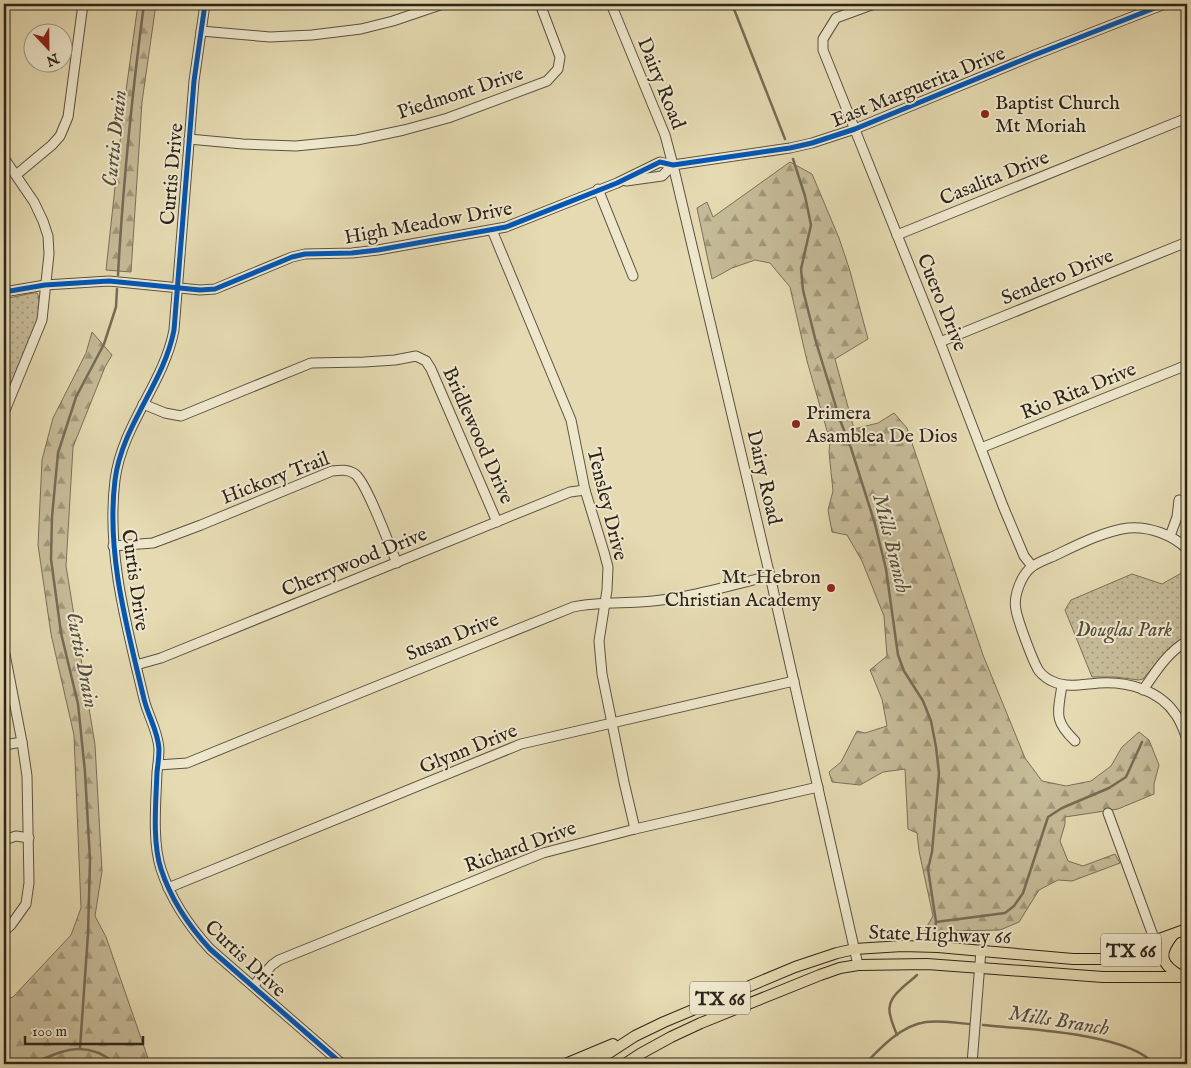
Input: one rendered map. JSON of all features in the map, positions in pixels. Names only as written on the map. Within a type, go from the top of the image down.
[{"type":"main road","name":"TX 66","points":[[1155,941],[1187,929]]},
{"type":"main road","points":[[1174,934],[1164,949],[1163,957],[1169,969],[1185,977]]},
{"type":"main road","name":"State Highway 66","points":[[592,1064],[635,1036],[653,1028],[795,967],[856,949],[898,946],[981,950],[1073,959],[1104,959],[1155,941]]},
{"type":"main road","name":"State Highway 66","points":[[625,1064],[663,1041],[701,1023],[820,975],[840,968],[858,965],[902,963],[1069,975],[1130,978],[1185,977]]},
{"type":"main road","points":[[565,1064],[653,1028]]},
{"type":"street","points":[[16,175],[52,145],[60,136],[68,117],[84,4]]},
{"type":"street","name":"Curtis Drive","points":[[205,4],[194,81],[174,330],[171,346],[160,372],[120,453],[112,513],[113,546],[125,620],[145,704],[159,750],[155,812],[160,868],[168,888],[192,929],[210,948],[342,1064]]},
{"type":"street","points":[[201,31],[270,37],[312,35],[361,29],[443,4]]},
{"type":"street","name":"Piedmont Drive","points":[[189,139],[241,144],[296,146],[357,140],[448,118],[547,81],[558,70],[560,57],[540,4]]},
{"type":"street","name":"Dairy Road","points":[[611,4],[665,135],[674,165],[856,949],[858,965]]},
{"type":"street","name":"Cuero Drive","points":[[874,4],[836,18],[823,39],[824,50],[940,342],[1002,506],[1024,556],[1032,566]]},
{"type":"street","name":"East Marguerita Drive","points":[[674,165],[790,148],[855,129],[1032,56],[1165,4]]},
{"type":"street","name":"Casalita Drive","points":[[897,235],[1187,118]]},
{"type":"street","points":[[4,158],[34,202],[43,221],[48,236],[49,254],[42,320],[4,413]]},
{"type":"street","name":"High Meadow Drive","points":[[4,292],[46,285],[109,281],[200,290],[215,289],[292,257],[306,254],[352,253],[378,250],[506,227],[617,183],[660,162],[674,165]]},
{"type":"street","name":"High Meadow Drive","points":[[617,183],[662,176],[674,165]]},
{"type":"street","points":[[598,189],[633,276]]},
{"type":"street","name":"Tensley Drive","points":[[492,230],[571,420],[585,490],[608,567],[599,640],[602,674],[635,829]]},
{"type":"street","name":"Sendero Drive","points":[[940,342],[1187,242]]},
{"type":"street","name":"Bridlewood Drive","points":[[143,404],[165,413],[181,416],[311,363],[395,360],[416,356],[426,361],[432,369],[497,522]]},
{"type":"street","name":"Rio Rita Drive","points":[[981,448],[1187,364]]},
{"type":"street","name":"Hickory Trail","points":[[113,546],[153,543],[332,471],[344,470],[353,473],[363,484],[397,562]]},
{"type":"street","name":"Cherrywood Drive","points":[[136,666],[170,655],[570,492],[585,490]]},
{"type":"street","points":[[1170,536],[1179,500]]},
{"type":"street","points":[[1187,549],[1170,536],[1142,528],[1116,531],[1032,566],[1023,579],[1017,595],[1016,610],[1039,671],[1052,681],[1062,685],[1128,684],[1143,690],[1161,698],[1176,715],[1187,739]]},
{"type":"street","name":"Susan Drive","points":[[158,765],[187,763],[202,758],[540,618],[573,607],[588,604],[675,598],[770,576]]},
{"type":"street","points":[[1143,690],[1160,664],[1177,647],[1187,641]]},
{"type":"street","points":[[4,652],[27,776],[30,883],[26,904],[11,925],[4,931]]},
{"type":"street","name":"Glynn Drive","points":[[168,888],[521,744],[794,681]]},
{"type":"street","points":[[1062,685],[1058,717],[1064,730],[1075,741]]},
{"type":"street","points":[[4,745],[22,742]]},
{"type":"street","name":"Richard Drive","points":[[253,986],[279,960],[543,852],[778,795],[818,788]]},
{"type":"street","points":[[1108,813],[1155,941]]},
{"type":"street","points":[[4,840],[16,836],[29,838]]},
{"type":"street","points":[[972,1064],[981,950]]},
{"type":"green space","points":[[138,4],[156,4],[142,102],[131,272],[106,270],[124,105]]},
{"type":"green space","points":[[790,162],[812,174],[839,238],[868,339],[835,359],[854,429],[878,423],[894,413],[907,428],[983,655],[1025,758],[1042,781],[1066,786],[1091,781],[1111,766],[1122,747],[1139,732],[1149,740],[1159,765],[1154,784],[1154,794],[1118,809],[1065,817],[1060,841],[1068,861],[1083,866],[1115,854],[1120,863],[1072,881],[1058,880],[1039,890],[1019,922],[1000,930],[950,931],[940,939],[926,942],[925,930],[933,916],[917,833],[908,829],[905,769],[883,772],[860,785],[832,782],[829,772],[841,762],[857,731],[865,733],[887,726],[882,699],[870,670],[887,656],[884,616],[862,561],[847,535],[832,532],[828,510],[833,491],[829,452],[830,441],[807,361],[790,287],[770,263],[755,260],[732,268],[712,279],[697,208],[707,202],[713,217]]},
{"type":"green space","points":[[37,293],[40,311],[35,332],[4,397],[4,299]]},
{"type":"green space","points":[[92,332],[112,355],[105,367],[73,447],[66,566],[95,745],[102,871],[95,916],[106,937],[150,1064],[4,1064],[4,1000],[13,997],[71,935],[81,908],[74,735],[51,634],[38,545],[42,460],[53,418],[86,353]]},
{"type":"green space","name":"Douglas Park","points":[[1187,570],[1187,636],[1165,653],[1143,679],[1092,677],[1065,610],[1071,600],[1132,574],[1162,584]]},
{"type":"waterway","name":"Curtis Drain","points":[[118,275],[128,139],[144,4]]},
{"type":"waterway","name":"Mills Branch","points":[[732,4],[785,139]]},
{"type":"waterway","name":"Mills Branch","points":[[793,159],[805,196],[811,225],[801,269],[803,290],[816,342],[875,524],[886,569],[898,655],[904,671],[923,701],[931,721],[936,747],[939,773],[932,852],[928,869],[936,922],[934,937]]},
{"type":"waterway","name":"Curtis Drain","points":[[80,1048],[88,934],[90,860],[85,772],[78,704],[61,633],[51,559],[52,517],[58,453],[76,397],[104,344],[116,307],[117,289]]},
{"type":"waterway","points":[[936,922],[1005,913],[1014,906],[1023,893],[1048,817],[1062,808],[1109,788],[1126,777],[1142,742]]},
{"type":"waterway","name":"Mills Branch","points":[[897,1035],[890,1016],[890,1005],[896,994],[917,975]]},
{"type":"waterway","name":"Mills Branch","points":[[865,1064],[892,1038],[909,1027],[937,1021],[970,1024]]},
{"type":"waterway","name":"Mills Branch","points":[[983,1025],[1074,1034],[1099,1039],[1122,1045],[1141,1054],[1154,1064]]},
{"type":"waterway","name":"Mills Branch","points":[[32,1064],[74,1049],[95,1051],[116,1064]]},
{"type":"cycle path","points":[[205,4],[194,81],[174,330],[162,368],[134,422],[119,460],[113,508],[116,563],[131,645],[146,705],[158,742],[155,808],[156,847],[165,880],[175,902],[187,921],[210,949],[342,1064]]},
{"type":"cycle path","points":[[4,292],[45,285],[109,281],[200,290],[215,289],[292,257],[305,254],[352,253],[378,250],[506,227],[617,183],[660,162],[673,165],[790,148],[855,129],[1032,56],[1165,4]]},
{"type":"place","name":"Baptist Church Mt Moriah","points":[[985,114]]},
{"type":"place","name":"Primera Asamblea De Dios","points":[[796,424]]},
{"type":"place","name":"Mt. Hebron Christian Academy","points":[[831,588]]}]
